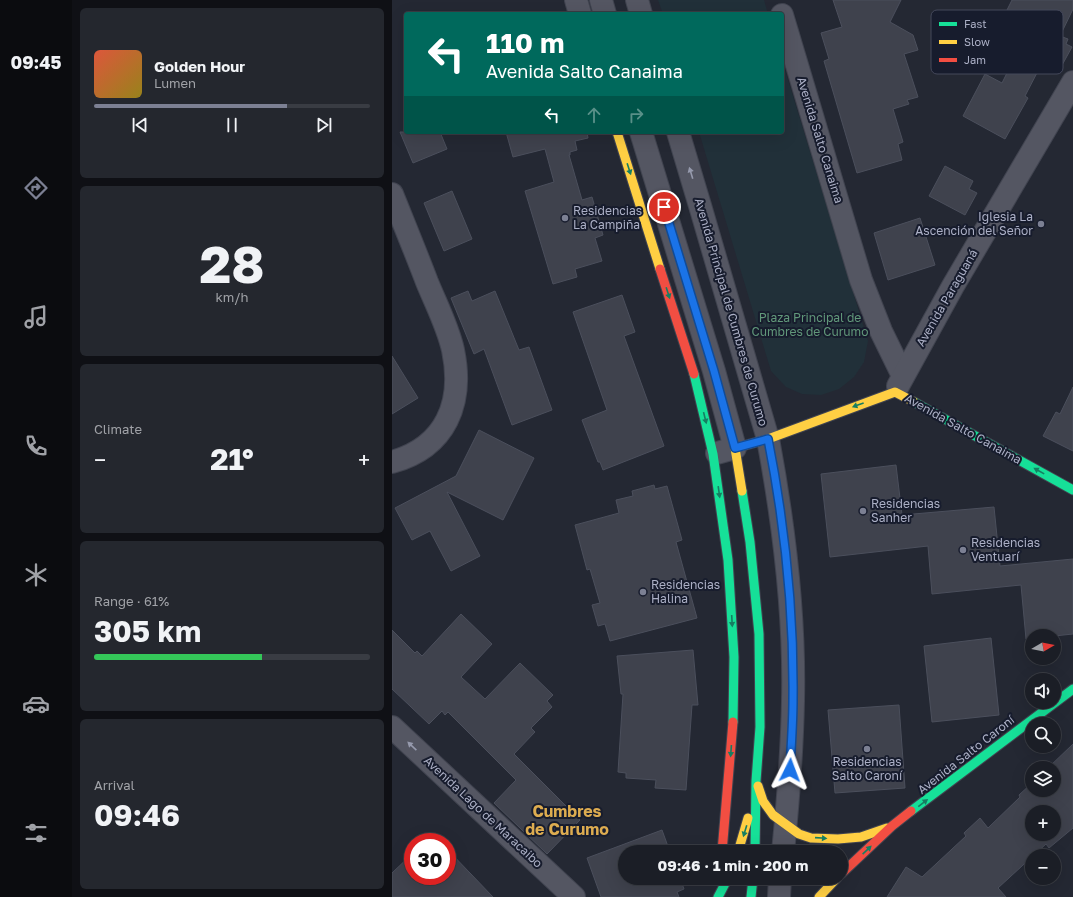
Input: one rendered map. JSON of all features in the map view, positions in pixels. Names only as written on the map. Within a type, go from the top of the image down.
[{"type":"main road","points":[[618,134],[695,377],[713,454],[728,560],[734,657],[734,716],[723,845]]},
{"type":"main road","name":"Avenida Salto Canaima","points":[[735,448],[768,439],[899,384],[1073,490]]},
{"type":"main road","points":[[735,448],[750,542],[759,634],[759,761],[756,782],[740,845]]},
{"type":"main road","name":"Avenida Salto Caroní","points":[[892,826],[1073,687]]},
{"type":"main road","points":[[756,782],[763,801],[773,815],[799,834],[811,838],[838,839],[861,836],[892,826]]},
{"type":"main road","points":[[755,845],[756,782]]},
{"type":"main road","points":[[848,867],[892,826]]},
{"type":"main road","points":[[718,897],[724,885]]},
{"type":"main road","points":[[751,897],[752,885]]},
{"type":"main road","points":[[819,897],[830,885]]},
{"type":"street","points":[[576,0],[579,12]]},
{"type":"street","points":[[601,0],[604,12]]},
{"type":"street","points":[[637,0],[640,12]]},
{"type":"street","name":"Avenida Salto Canaima","points":[[778,0],[781,12]]},
{"type":"street","name":"Avenida Salto Canaima","points":[[784,21],[862,280],[899,384]]},
{"type":"street","name":"Avenida Paraguaná","points":[[899,384],[953,286],[1073,82]]},
{"type":"street","points":[[642,134],[714,371],[735,448]]},
{"type":"street","name":"Avenida Principal de Cumbres de Curumo","points":[[679,134],[702,209],[768,439],[774,474],[787,566],[793,647],[794,700],[784,845]]},
{"type":"street","points":[[392,194],[445,325],[453,349],[456,368],[456,384],[451,410],[446,422],[438,434],[427,446],[415,454],[392,462]]},
{"type":"street","name":"Avenida Salto Canaima","points":[[713,454],[735,448]]},
{"type":"street","name":"Avenida Lago de Maracaibo","points":[[392,727],[574,897]]},
{"type":"street","points":[[718,897],[719,885]]},
{"type":"street","points":[[779,897],[780,885]]},
{"type":"green space","points":[[658,0],[764,0],[767,12],[662,12]]},
{"type":"green space","name":"Plaza Principal de Cumbres de Curumo","points":[[784,67],[868,341],[864,362],[854,377],[839,389],[821,395],[802,394],[786,387],[771,371],[700,134],[784,134]]},
{"type":"building","points":[[833,0],[901,0],[890,22],[913,35],[918,50],[904,54],[918,97],[907,100],[909,104],[893,109],[903,142],[898,144],[902,160],[857,173],[824,61],[829,59],[821,33],[842,27]]},
{"type":"building","points":[[1012,0],[1073,0],[1073,9],[1063,30],[1063,10],[1007,10]]},
{"type":"building","points":[[1063,37],[1068,39],[1066,44],[1072,47],[1063,63]]},
{"type":"building","points":[[985,74],[1002,83],[1006,74],[1036,74],[1025,96],[1028,98],[1005,139],[963,116]]},
{"type":"building","points":[[400,132],[404,132],[404,134],[441,134],[447,149],[413,163]]},
{"type":"building","name":"Residencias La Campiña","points":[[507,134],[587,134],[588,138],[575,141],[577,150],[570,152],[569,155],[582,200],[592,197],[603,235],[595,238],[602,261],[575,269],[577,277],[553,284],[525,191],[554,182],[545,149],[513,157]]},
{"type":"building","points":[[945,166],[973,181],[969,189],[977,193],[965,215],[929,196]]},
{"type":"building","points":[[452,191],[472,239],[444,251],[424,203]]},
{"type":"building","points":[[920,218],[935,265],[888,280],[874,233]]},
{"type":"building","points":[[468,291],[472,301],[495,291],[519,350],[529,347],[552,410],[512,425],[484,349],[474,354],[451,298]]},
{"type":"building","points":[[622,295],[635,332],[624,336],[664,446],[603,470],[600,462],[598,462],[582,420],[607,410],[573,312]]},
{"type":"building","points":[[392,356],[418,398],[392,414]]},
{"type":"building","points":[[1073,387],[1073,451],[1043,436],[1056,412],[1060,414]]},
{"type":"building","points":[[479,430],[534,458],[503,520],[447,492],[480,556],[451,571],[430,531],[412,540],[395,508],[456,476]]},
{"type":"building","points":[[896,465],[902,515],[994,507],[1000,566],[1073,559],[1073,634],[1061,635],[1061,629],[1025,629],[1021,585],[932,594],[928,546],[830,557],[821,474]]},
{"type":"building","points":[[654,485],[655,489],[667,486],[682,540],[676,542],[697,618],[610,641],[605,624],[598,626],[592,605],[600,603],[590,569],[587,570],[575,525],[619,513],[616,500],[633,496],[632,491]]},
{"type":"building","points":[[461,614],[492,644],[461,677],[485,699],[520,663],[553,695],[547,701],[552,707],[531,728],[535,732],[514,754],[580,820],[547,854],[494,803],[516,780],[448,712],[445,715],[442,711],[429,724],[392,689],[392,630],[415,653],[417,651],[422,656]]},
{"type":"building","points":[[991,638],[999,715],[932,722],[924,646]]},
{"type":"building","points":[[693,650],[698,705],[692,705],[686,790],[655,788],[656,780],[626,778],[626,773],[618,772],[623,694],[621,694],[617,656]]},
{"type":"building","name":"Residencias Salto Caroní","points":[[899,705],[905,788],[835,793],[828,710]]},
{"type":"building","points":[[1073,744],[1073,828],[1061,838],[1061,805],[1025,805],[1025,841],[1057,841],[1049,848],[1046,844],[1041,849],[1025,849],[1025,863],[998,888],[1006,897],[887,897],[906,867],[922,877],[966,836],[964,833],[980,818],[988,828],[1020,797],[1019,795],[1025,789],[1025,797],[1061,797],[1061,761],[1055,761]]},
{"type":"building","points":[[662,830],[667,845],[622,845]]},
{"type":"building","points":[[618,846],[618,885],[683,885],[684,889],[677,892],[679,897],[601,897],[587,858]]},
{"type":"building","points":[[456,858],[493,897],[392,897],[392,873],[404,862],[404,885],[456,885]]},
{"type":"traffic: fast","points":[[694,374],[713,454],[728,560],[734,657],[733,722]]},
{"type":"traffic: fast","points":[[914,402],[1073,490]]},
{"type":"traffic: fast","points":[[742,491],[750,542],[759,634],[760,727],[756,781],[755,845]]},
{"type":"traffic: fast","points":[[911,811],[1073,689]]},
{"type":"traffic: fast","points":[[718,897],[724,885]]},
{"type":"traffic: fast","points":[[751,897],[752,885]]},
{"type":"traffic: slow","points":[[618,134],[660,269]]},
{"type":"traffic: slow","points":[[742,491],[735,448],[768,439],[895,392],[914,402]]},
{"type":"traffic: slow","points":[[758,786],[763,801],[773,815],[799,834],[811,838],[838,839],[861,837],[887,828]]},
{"type":"traffic: slow","points":[[740,845],[748,818]]},
{"type":"traffic: slow","points":[[819,897],[830,885]]},
{"type":"traffic: jam","points":[[660,269],[694,374]]},
{"type":"traffic: jam","points":[[723,845],[733,722]]},
{"type":"traffic: jam","points":[[848,867],[892,826],[911,811]]},
{"type":"place","name":"Residencias La Campiña","points":[[565,218]]},
{"type":"place","name":"Iglesia La Ascención del Señor","points":[[1041,224]]},
{"type":"place","name":"Residencias Sanher","points":[[863,511]]},
{"type":"place","name":"Residencias Ventuarí","points":[[963,550]]},
{"type":"place","name":"Residencias Halina","points":[[643,592]]},
{"type":"place","name":"Residencias Salto Caroní","points":[[867,749]]},
{"type":"district","name":"Cumbres de Curumo","points":[[567,820]]},
{"type":"route","points":[[664,207],[714,371],[735,448],[768,439],[787,566],[791,612],[794,700],[790,770]]}]
